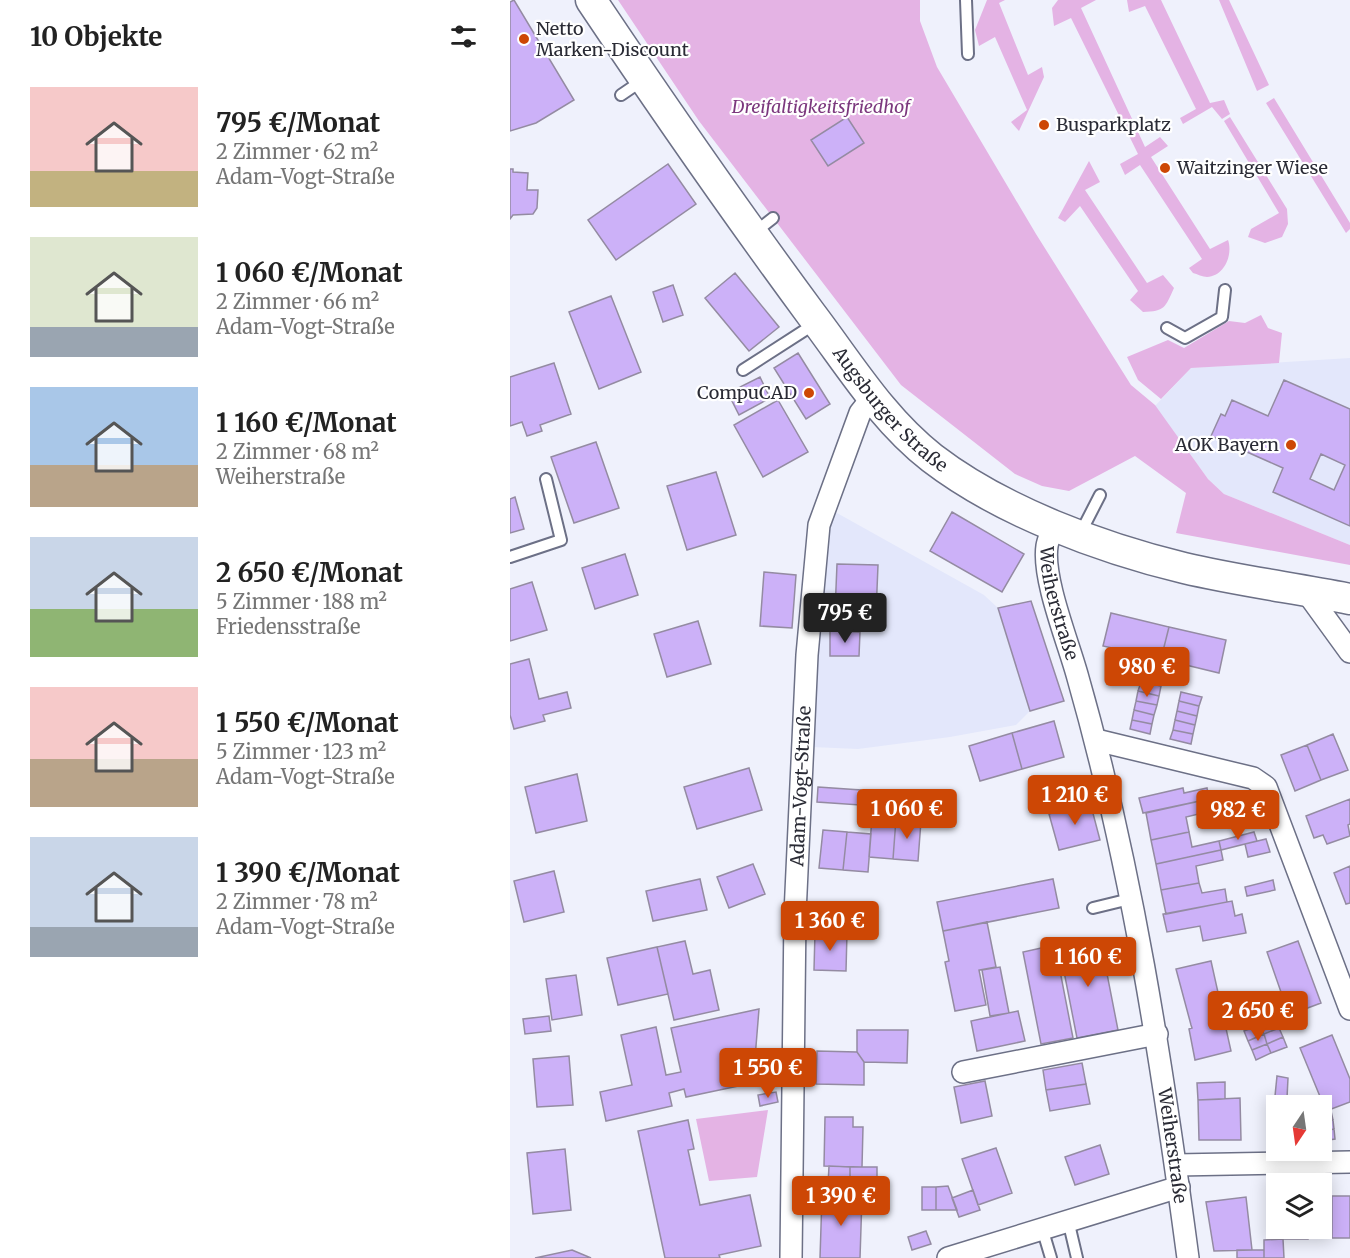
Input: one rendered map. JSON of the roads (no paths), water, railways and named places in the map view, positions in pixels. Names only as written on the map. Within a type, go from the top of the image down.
[{"type":"street","name":"Augsburger Straße","points":[[591,0],[633,87],[762,226],[817,322],[872,399],[932,458],[996,498],[1067,530],[1135,555],[1182,568],[1350,599]]},
{"type":"street","name":"Adam-Vogt-Straße","points":[[791,1258],[797,873],[807,655],[819,525],[860,412],[872,399]]},
{"type":"street","name":"Weiherstraße","points":[[1067,530],[1047,546],[1048,581],[1096,740],[1130,899],[1156,1034],[1188,1258]]},
{"type":"street","points":[[1305,590],[1350,652]]},
{"type":"street","points":[[1096,740],[1253,778],[1266,787],[1350,1009]]},
{"type":"street","points":[[963,1072],[1156,1034]]},
{"type":"street","points":[[1176,1165],[1350,1162]]},
{"type":"street","points":[[948,1258],[1179,1186]]},
{"type":"lane","points":[[966,0],[968,54]]},
{"type":"lane","points":[[1167,328],[1185,338],[1222,317],[1225,290]]},
{"type":"lane","points":[[743,370],[817,322]]},
{"type":"lane","points":[[510,557],[561,540],[546,479]]},
{"type":"lane","points":[[1067,530],[1101,495]]},
{"type":"lane","points":[[1093,908],[1130,899]]},
{"type":"lane","points":[[1068,1220],[1077,1258]]},
{"type":"lane","points":[[1042,1228],[1051,1258]]},
{"type":"place","name":"Netto Marken-Discount","points":[[524,39]]},
{"type":"place","name":"Busparkplatz","points":[[1044,125]]},
{"type":"place","name":"Waitzinger Wiese","points":[[1165,168]]},
{"type":"place","name":"CompuCAD","points":[[809,393]]},
{"type":"place","name":"AOK Bayern","points":[[1291,445]]},
{"type":"park label","name":"Dreifaltigkeitsfriedhof","points":[[821,107]]}]
